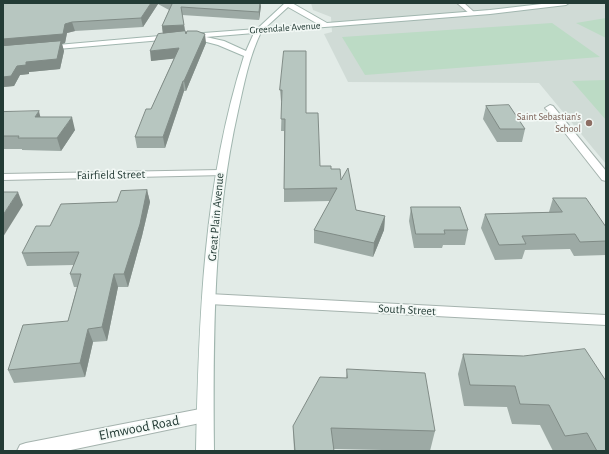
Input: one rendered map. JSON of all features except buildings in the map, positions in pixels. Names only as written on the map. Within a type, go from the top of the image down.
[{"type":"main road","points":[[460,3],[472,13]]},
{"type":"main road","name":"Greendale Avenue","points":[[34,49],[472,13],[566,3]]},
{"type":"main road","points":[[289,4],[326,25]]},
{"type":"main road","name":"Great Plain Avenue","points":[[204,451],[209,299],[220,173],[234,108],[248,55],[259,30],[289,4]]},
{"type":"main road","points":[[193,36],[222,43],[248,55]]},
{"type":"main road","points":[[550,108],[606,178]]},
{"type":"main road","name":"Fairfield Street","points":[[3,178],[220,173]]},
{"type":"main road","name":"South Street","points":[[209,299],[605,321]]},
{"type":"main road","name":"Elmwood Road","points":[[26,451],[205,415]]},
{"type":"shaded area","name":"Saint Sebastian's School","points":[[311,3],[606,3],[606,164],[539,83],[348,82],[324,34],[332,32],[331,17],[313,10]]},
{"type":"green space","points":[[606,18],[606,38],[576,23]]},
{"type":"green space","points":[[552,23],[600,57],[365,75],[342,37]]},
{"type":"green space","points":[[606,80],[606,120],[572,81]]},
{"type":"place","name":"Saint Sebastian's School","points":[[589,123]]}]
